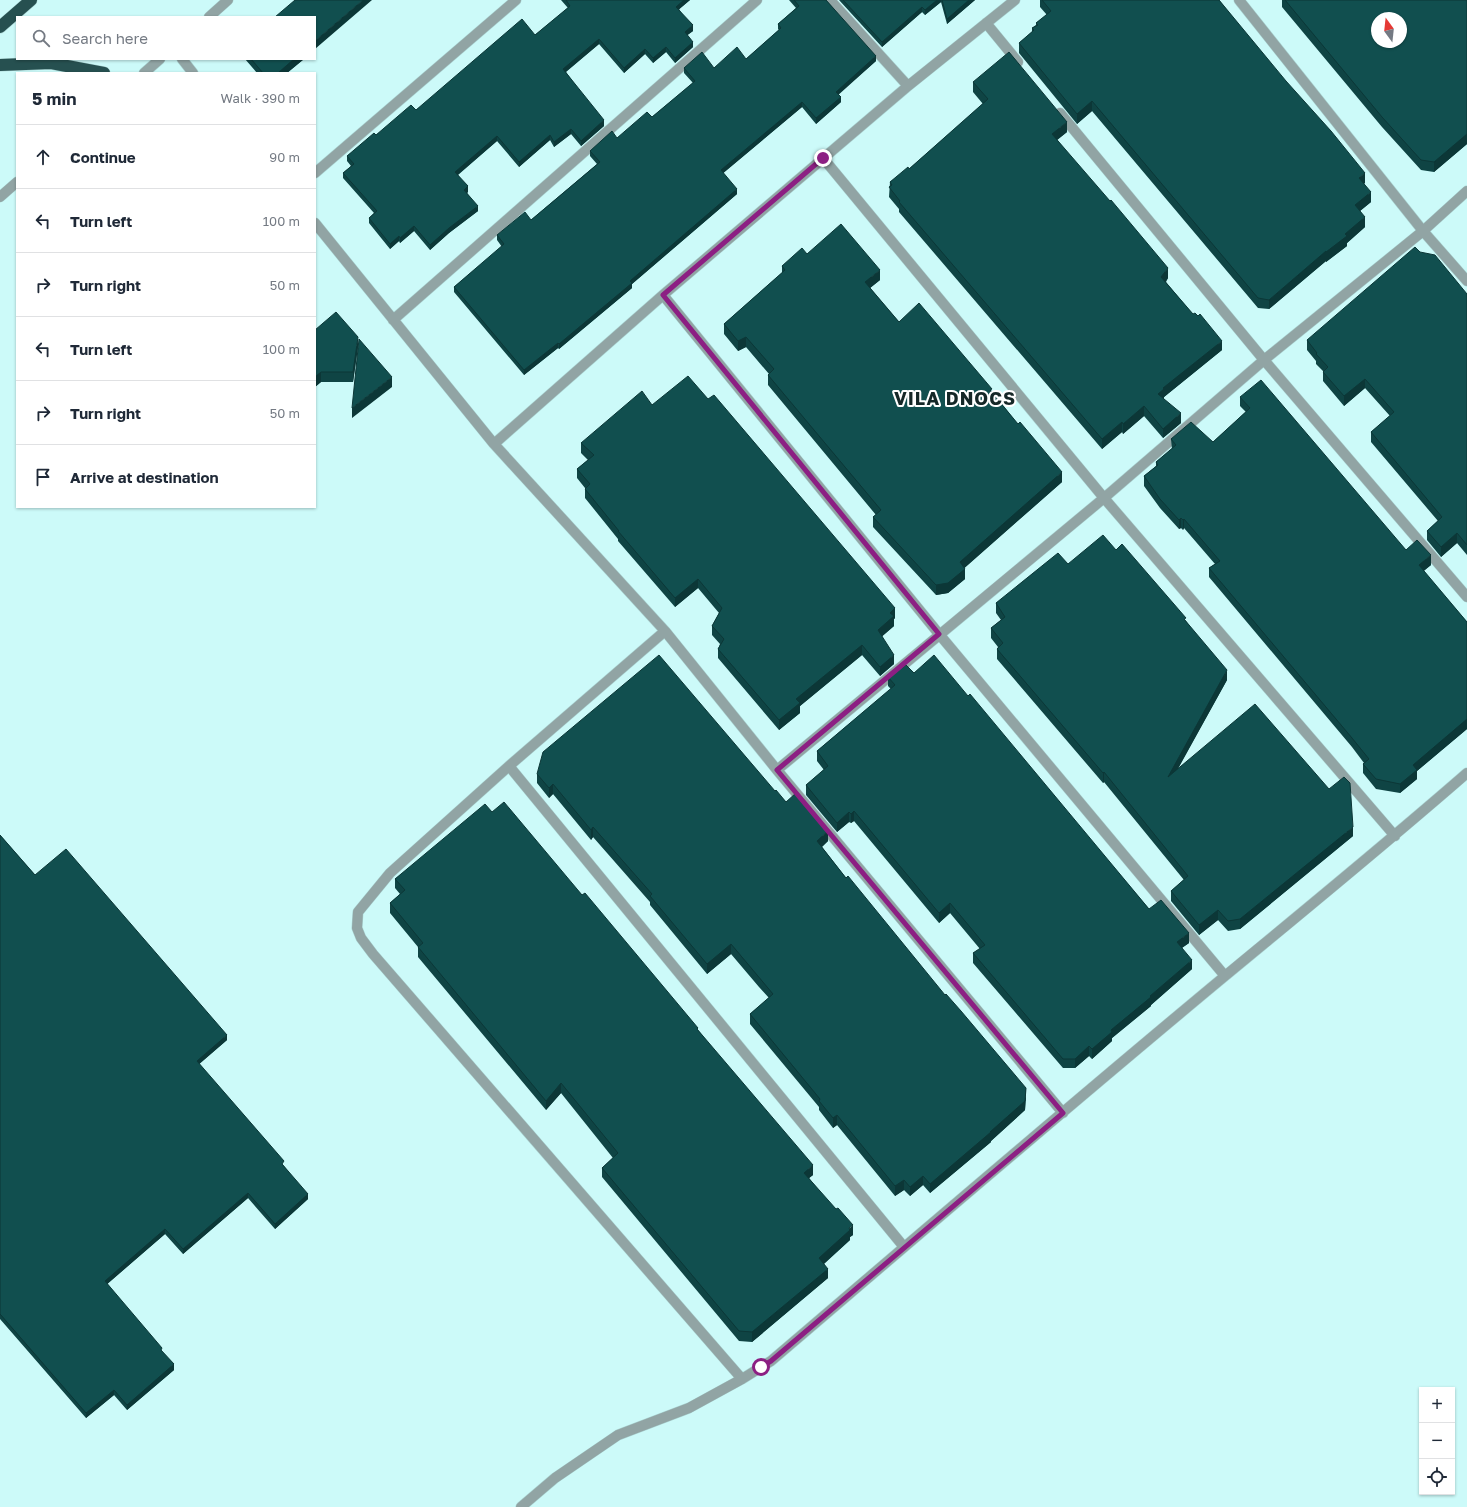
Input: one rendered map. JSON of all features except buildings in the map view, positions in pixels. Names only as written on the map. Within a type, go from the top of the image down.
[{"type":"highway","points":[[0,27],[31,0]]},
{"type":"highway","points":[[0,65],[50,63],[99,72]]},
{"type":"street","points":[[210,16],[228,0]]},
{"type":"street","points":[[316,172],[516,0]]},
{"type":"street","points":[[393,320],[757,0]]},
{"type":"street","points":[[830,0],[908,86]]},
{"type":"street","points":[[494,444],[663,295],[823,158],[908,86],[1015,0]]},
{"type":"street","points":[[1239,0],[1423,231],[1467,281]]},
{"type":"street","points":[[986,23],[1026,72]]},
{"type":"street","points":[[145,72],[159,60]]},
{"type":"street","points":[[183,60],[192,72]]},
{"type":"street","points":[[1052,103],[1264,360],[1467,597]]},
{"type":"street","points":[[823,158],[1104,498],[1395,836]]},
{"type":"street","points":[[0,196],[16,183]]},
{"type":"street","points":[[777,770],[1104,498],[1264,360],[1423,231],[1467,191]]},
{"type":"street","points":[[316,224],[494,444],[665,631],[777,770],[1063,1113]]},
{"type":"street","points":[[663,295],[939,634],[1225,976]]},
{"type":"street","points":[[665,631],[509,766],[390,873],[358,912],[357,928],[361,938],[373,954],[742,1379]]},
{"type":"street","points":[[509,766],[904,1247]]},
{"type":"street","points":[[521,1507],[555,1478],[618,1435],[689,1408],[771,1361],[1225,976],[1395,836],[1467,773]]},
{"type":"district","name":"VILA DNOCS","points":[[955,399]]},
{"type":"route","points":[[761,1367],[771,1361],[1063,1113],[777,770],[939,634],[663,295],[823,158]]}]
